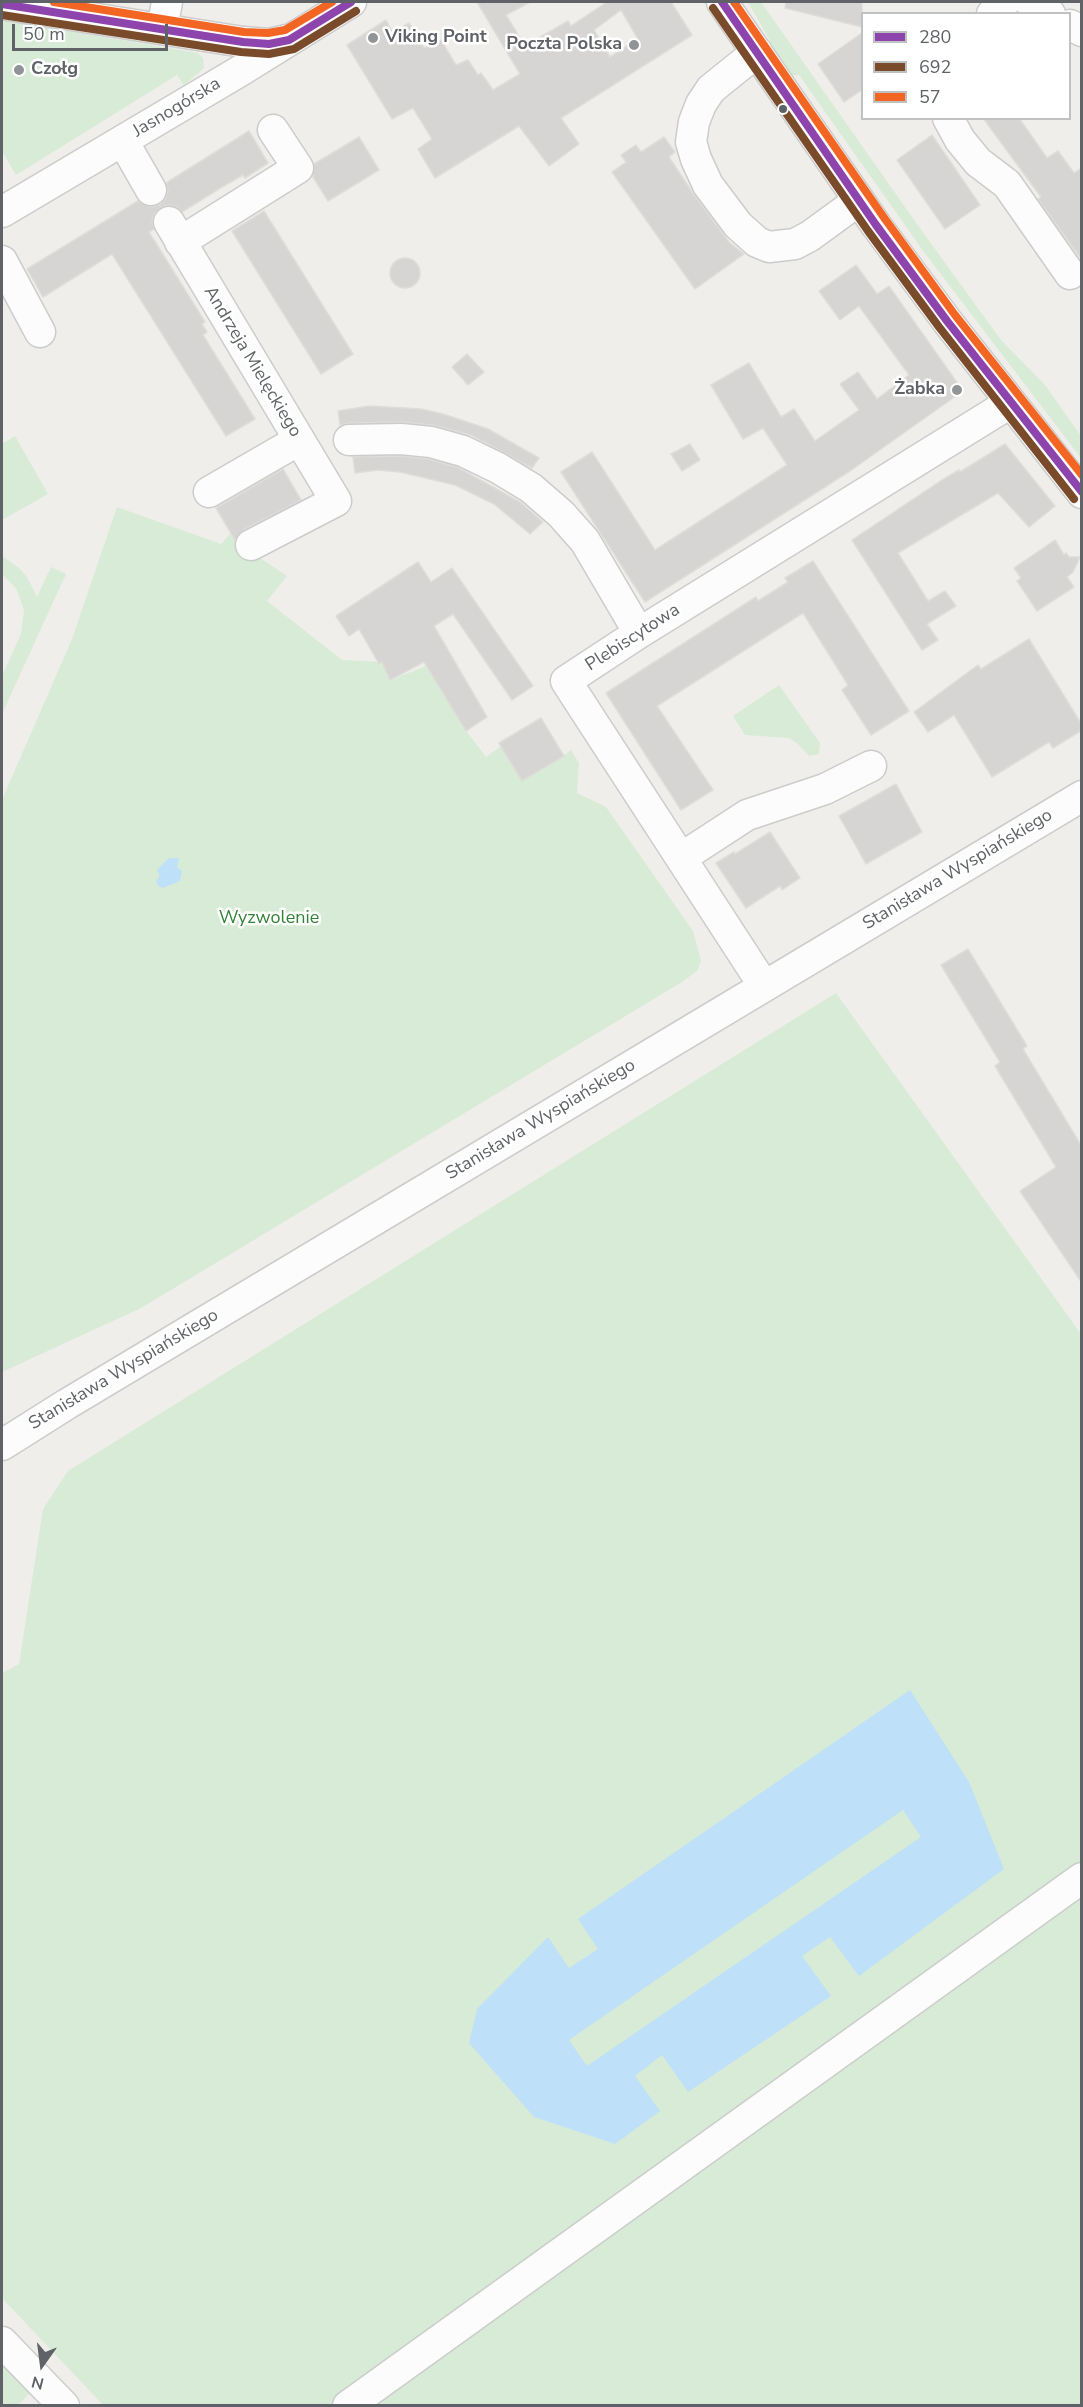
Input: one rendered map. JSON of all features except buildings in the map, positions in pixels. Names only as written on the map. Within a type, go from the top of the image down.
[{"type":"street","name":"Jasnogórska","points":[[2,212],[351,2]]},
{"type":"street","points":[[722,2],[858,201],[1010,403],[1082,494]]},
{"type":"street","points":[[1030,2],[1047,12]]},
{"type":"street","points":[[2,4],[164,15],[199,35],[269,44],[289,40]]},
{"type":"street","points":[[199,35],[213,57],[211,71],[201,94]]},
{"type":"street","points":[[757,52],[711,89],[701,104],[694,122],[691,142],[708,185],[738,225],[757,242],[769,247],[795,244],[810,236],[858,201]]},
{"type":"street","points":[[949,120],[960,140],[978,162],[1007,184],[1070,274]]},
{"type":"street","name":"Andrzeja Mielęckiego","points":[[251,546],[336,501],[175,232],[298,168],[273,130]]},
{"type":"street","points":[[123,141],[151,190]]},
{"type":"street","points":[[2,261],[40,332]]},
{"type":"street","name":"Plebiscytowa","points":[[764,986],[566,681],[639,633],[1010,403]]},
{"type":"street","points":[[349,440],[401,439],[431,442],[463,452],[498,468],[531,488],[561,514],[585,541],[639,633]]},
{"type":"street","points":[[209,492],[299,440]]},
{"type":"street","points":[[681,858],[747,815],[812,794],[871,766]]},
{"type":"street","name":"Stanisława Wyspiańskiego","points":[[2,1445],[1082,796]]},
{"type":"street","points":[[348,2406],[1082,1878]]},
{"type":"street","points":[[2,2342],[64,2406]]},
{"type":"green space","points":[[748,2],[761,2],[1001,340],[1045,385],[1081,436],[1081,458],[924,252],[799,75],[788,76],[781,68],[769,39]]},
{"type":"green space","points":[[2,20],[198,53],[203,58],[204,68],[184,85],[177,75],[16,175],[2,151]]},
{"type":"green space","points":[[15,436],[48,494],[2,520],[2,444]]},
{"type":"green space","name":"Wyzwolenie","points":[[117,507],[221,544],[231,533],[236,542],[287,576],[267,601],[342,660],[382,662],[391,680],[426,666],[467,732],[486,757],[541,718],[564,755],[571,750],[579,763],[577,793],[606,807],[693,931],[701,961],[697,971],[682,982],[141,1308],[2,1372],[2,800],[72,639]]},
{"type":"green space","points":[[2,556],[27,577],[37,597],[51,567],[66,574],[2,714],[2,676],[21,634],[24,610],[16,588],[2,574]]},
{"type":"green space","points":[[779,685],[820,743],[819,754],[809,756],[789,738],[745,735],[733,716]]},
{"type":"green space","points":[[836,993],[1081,1334],[1081,2405],[103,2405],[2,2298],[2,1673],[19,1664],[43,1509],[68,1471]]},
{"type":"green space","points":[[2,2365],[30,2393],[18,2405],[2,2405]]},
{"type":"water","points":[[169,858],[179,858],[177,867],[182,871],[180,881],[163,888],[158,886],[156,880],[159,878],[157,870]]},
{"type":"water","points":[[910,1690],[969,1782],[1004,1869],[859,1976],[830,1937],[802,1956],[831,1996],[688,2092],[662,2055],[635,2076],[660,2111],[615,2144],[534,2117],[469,2043],[477,2009],[548,1937],[569,1968],[598,1949],[578,1919]],"holes":[[[903,1810],[921,1837],[587,2066],[569,2040]]]},
{"type":"transit line","name":"57","points":[[54,2],[244,32],[268,33],[285,30],[332,2]]},
{"type":"transit line","name":"280","points":[[2,4],[243,42],[269,44],[289,40],[351,2]]},
{"type":"transit line","name":"280","points":[[722,2],[876,225],[947,321],[1082,492]]},
{"type":"transit line","name":"57","points":[[734,2],[885,219],[955,315],[1082,475]]},
{"type":"transit line","name":"692","points":[[713,8],[868,231],[939,327],[1074,499]]},
{"type":"transit line","name":"692","points":[[2,15],[241,52],[269,54],[294,49],[356,11]]},
{"type":"place","name":"Viking Point","points":[[373,38]]},
{"type":"place","name":"Poczta Polska","points":[[634,45]]},
{"type":"place","name":"Czołg","points":[[19,70]]},
{"type":"place","name":"Żabka","points":[[957,390]]}]
